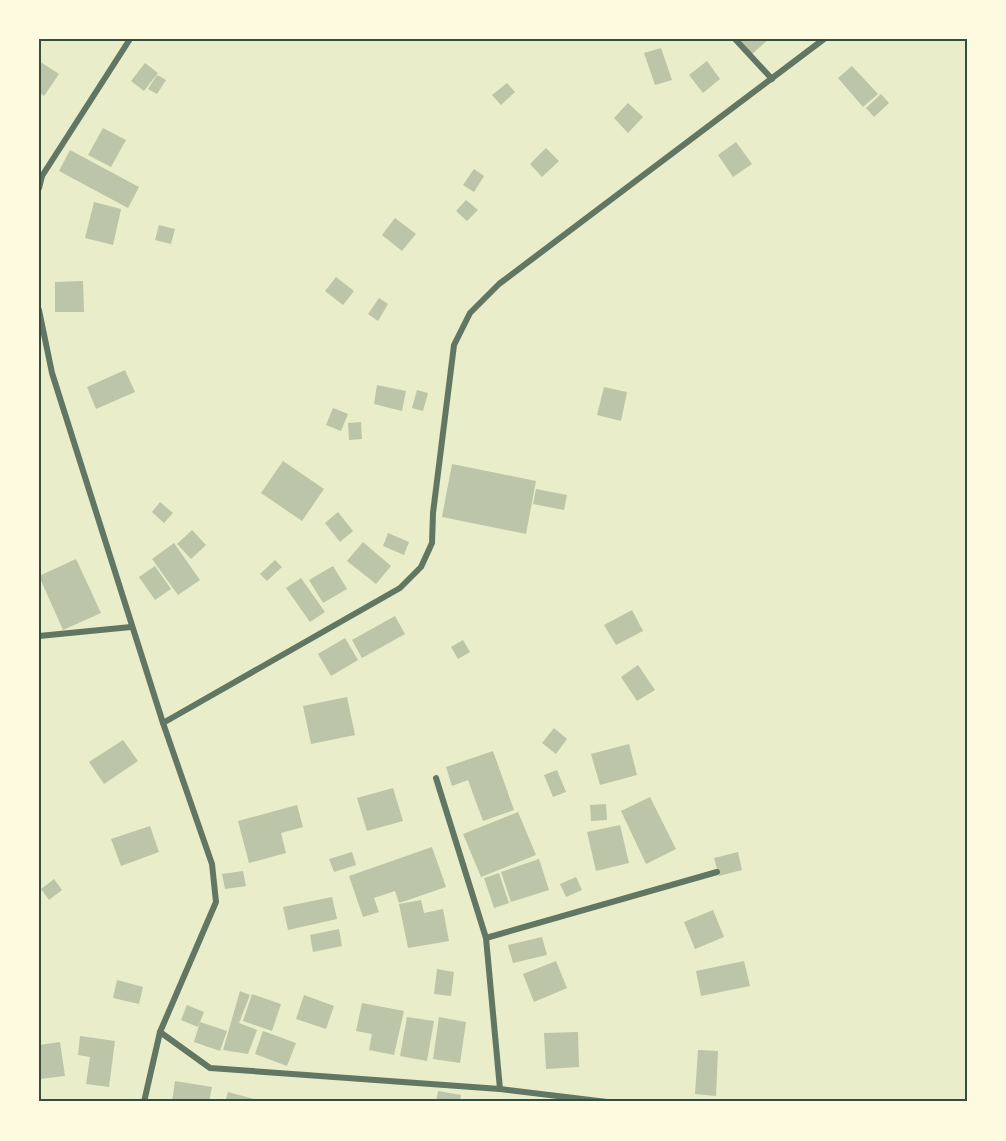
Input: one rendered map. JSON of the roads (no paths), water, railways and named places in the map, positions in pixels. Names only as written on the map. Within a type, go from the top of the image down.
[{"type":"street","points":[[39,188],[42,176],[130,39]]},
{"type":"street","points":[[735,39],[772,79]]},
{"type":"street","points":[[163,723],[400,588],[421,567],[432,543],[433,513],[454,345],[470,314],[499,284],[824,39]]},
{"type":"street","points":[[39,310],[52,373],[163,723],[212,864],[216,902],[160,1032],[144,1102]]},
{"type":"street","points":[[39,636],[132,627]]},
{"type":"street","points":[[436,778],[486,938],[500,1089]]},
{"type":"street","points":[[486,938],[717,872]]},
{"type":"street","points":[[160,1032],[210,1068],[500,1089],[607,1102]]}]
